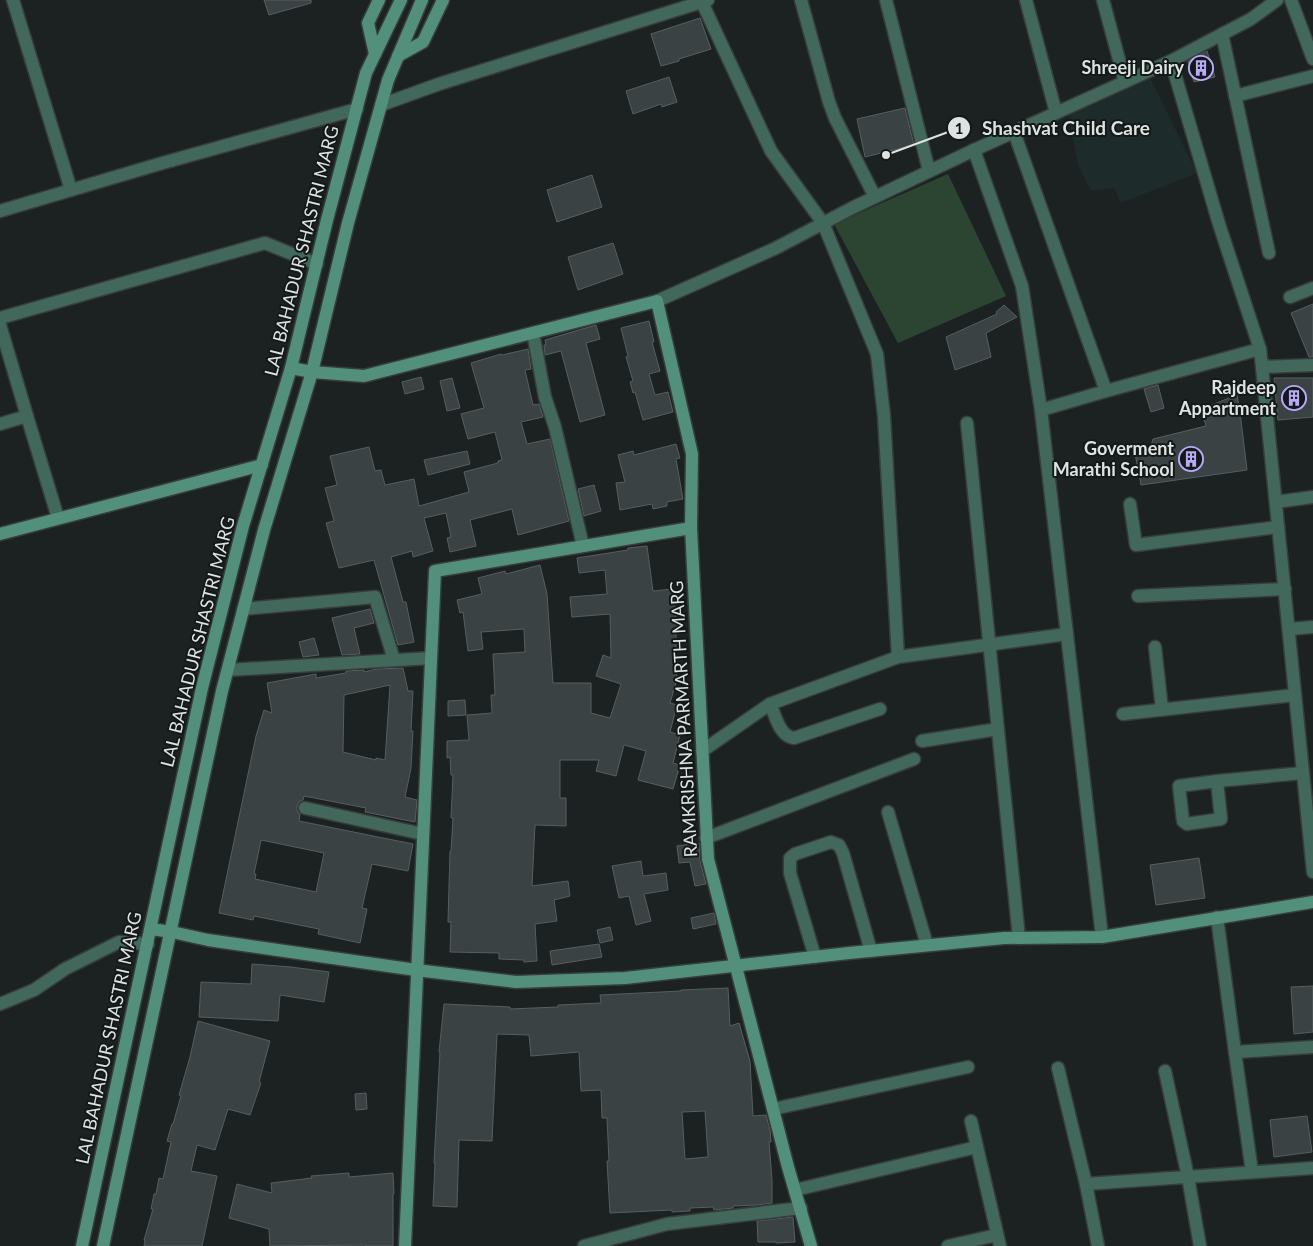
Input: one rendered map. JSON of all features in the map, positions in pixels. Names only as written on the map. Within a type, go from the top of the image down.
[{"type":"main road","points":[[375,54],[368,23],[379,0]]},
{"type":"main road","name":"LAL BAHADUR SHASTRI MARG","points":[[82,1246],[202,688],[244,526],[291,368],[366,73],[401,0]]},
{"type":"main road","name":"LAL BAHADUR SHASTRI MARG","points":[[103,1246],[172,932],[222,691],[264,530],[312,372],[348,223],[388,80],[422,0]]},
{"type":"main road","points":[[398,56],[423,42],[443,0]]},
{"type":"main road","points":[[291,368],[312,372],[364,376],[657,301]]},
{"type":"main road","name":"RAMKRISHNA PARMARTH MARG","points":[[657,301],[692,454],[691,528],[708,859],[773,1110],[811,1246]]},
{"type":"main road","points":[[0,534],[262,465]]},
{"type":"main road","points":[[405,1246],[435,571],[691,528]]},
{"type":"main road","points":[[151,929],[208,940],[416,970],[516,982],[624,978],[815,956],[1004,938],[1102,937],[1313,902]]},
{"type":"street","points":[[13,0],[71,190]]},
{"type":"street","points":[[801,0],[835,118],[876,197]]},
{"type":"street","points":[[886,0],[929,171]]},
{"type":"street","points":[[1026,0],[1056,113]]},
{"type":"street","points":[[1103,0],[1125,82]]},
{"type":"street","points":[[657,301],[776,248],[929,171],[1171,61],[1251,19],[1277,0]]},
{"type":"street","points":[[1291,0],[1313,58]]},
{"type":"street","points":[[381,105],[438,84],[703,1],[771,151],[823,223],[877,354],[884,416],[898,657]]},
{"type":"street","points":[[1222,34],[1269,253]]},
{"type":"street","points":[[1171,61],[1219,224],[1260,349],[1299,737],[1303,773],[1309,794],[1313,872]]},
{"type":"street","points":[[1235,96],[1313,76]]},
{"type":"street","points":[[0,211],[159,164],[356,110]]},
{"type":"street","points":[[1014,132],[1106,391]]},
{"type":"street","points":[[974,150],[1022,286],[1040,410],[1102,937]]},
{"type":"street","points":[[0,318],[265,242],[317,264]]},
{"type":"street","points":[[1290,296],[1313,288]]},
{"type":"street","points":[[0,325],[58,518]]},
{"type":"street","points":[[533,333],[545,397],[555,427],[583,546]]},
{"type":"street","points":[[1040,410],[1260,349]]},
{"type":"street","points":[[1262,367],[1313,365]]},
{"type":"street","points":[[0,424],[27,416]]},
{"type":"street","points":[[967,423],[1019,938]]},
{"type":"street","points":[[1276,502],[1313,497]]},
{"type":"street","points":[[1130,504],[1136,545],[1278,527]]},
{"type":"street","points":[[1138,596],[1284,589]]},
{"type":"street","points":[[244,609],[375,597],[394,660]]},
{"type":"street","points":[[1289,629],[1313,627]]},
{"type":"street","points":[[702,752],[770,704],[898,657],[1067,634]]},
{"type":"street","points":[[1155,647],[1162,709]]},
{"type":"street","points":[[228,670],[431,658]]},
{"type":"street","points":[[1123,714],[1295,695]]},
{"type":"street","points":[[770,704],[783,733],[788,737],[794,738],[880,709]]},
{"type":"street","points":[[922,741],[998,730]]},
{"type":"street","points":[[1299,737],[1313,736]]},
{"type":"street","points":[[706,838],[914,759]]},
{"type":"street","points":[[1218,781],[1303,773]]},
{"type":"street","points":[[305,808],[423,834]]},
{"type":"street","points":[[888,812],[927,945]]},
{"type":"street","points":[[815,956],[789,864],[790,858],[795,854],[831,842],[838,845],[842,853],[871,951]]},
{"type":"street","points":[[1217,917],[1252,1172]]},
{"type":"street","points":[[0,1004],[34,990],[65,969],[119,942],[148,944]]},
{"type":"street","points":[[1235,1052],[1313,1047]]},
{"type":"street","points":[[773,1110],[968,1067]]},
{"type":"street","points":[[1058,1068],[1086,1184],[1098,1246]]},
{"type":"street","points":[[1165,1071],[1188,1177],[1200,1246]]},
{"type":"street","points":[[948,1246],[998,1241],[971,1121]]},
{"type":"street","points":[[795,1190],[977,1147]]},
{"type":"street","points":[[1086,1184],[1313,1168]]},
{"type":"street","points":[[584,1246],[667,1224],[801,1208]]},
{"type":"shaded area","points":[[1149,76],[1197,173],[1121,203],[1114,188],[1091,191],[1078,165],[1068,111]]},
{"type":"green space","points":[[948,174],[1006,296],[898,343],[834,224]]},
{"type":"building","points":[[264,0],[311,0],[311,3],[269,15]]},
{"type":"building","points":[[700,18],[711,49],[661,66],[651,34]]},
{"type":"building","name":"Shreeji Dairy","points":[[1207,51],[1215,77],[1194,82],[1188,61]]},
{"type":"building","points":[[669,77],[677,102],[662,107],[661,104],[633,114],[626,91]]},
{"type":"building","points":[[905,108],[914,145],[865,157],[857,119]]},
{"type":"building","points":[[592,175],[602,207],[557,222],[547,190]]},
{"type":"building","points":[[613,243],[623,274],[578,290],[568,257]]},
{"type":"building","points":[[1313,304],[1313,357],[1309,357],[1291,313]]},
{"type":"building","points":[[1004,305],[1017,317],[986,333],[991,357],[955,370],[946,337],[997,314],[996,312]]},
{"type":"building","points":[[649,321],[654,342],[652,342],[660,371],[649,374],[655,395],[668,392],[673,412],[643,420],[630,382],[633,381],[626,357],[628,356],[621,328]]},
{"type":"building","points":[[596,325],[600,339],[586,343],[605,415],[580,422],[561,351],[545,355],[544,345],[546,345],[545,340]]},
{"type":"building","points":[[528,349],[531,369],[525,370],[533,405],[539,404],[543,417],[521,422],[527,444],[550,439],[569,521],[518,535],[512,509],[470,520],[476,546],[450,552],[447,538],[451,537],[446,513],[424,518],[433,551],[413,557],[412,551],[391,557],[403,602],[406,602],[414,642],[398,645],[374,560],[339,568],[326,523],[334,521],[325,488],[337,485],[330,456],[369,447],[375,471],[381,470],[385,485],[414,479],[419,506],[469,492],[464,472],[498,463],[498,461],[502,460],[495,432],[468,439],[461,414],[484,408],[471,363],[501,354]]},
{"type":"building","points":[[421,377],[424,389],[405,394],[402,382]]},
{"type":"building","points":[[452,378],[460,408],[447,411],[440,381]]},
{"type":"building","name":"Rajdeep Appartment","points":[[1274,378],[1313,378],[1313,417],[1278,420]]},
{"type":"building","points":[[1158,385],[1164,408],[1151,412],[1144,389]]},
{"type":"building","name":"Goverment Marathi School","points":[[1237,395],[1247,470],[1141,485],[1134,448],[1151,446],[1153,439],[1206,426],[1201,409]]},
{"type":"building","points":[[676,444],[680,458],[676,459],[683,499],[667,502],[667,506],[653,509],[652,504],[620,510],[616,483],[625,482],[618,455],[633,451],[634,455]]},
{"type":"building","points":[[467,451],[470,464],[428,475],[424,460]]},
{"type":"building","points":[[594,485],[601,511],[584,516],[578,489]]},
{"type":"building","points":[[647,546],[653,591],[673,589],[676,617],[676,675],[678,676],[670,703],[677,705],[670,732],[680,735],[673,763],[680,765],[673,789],[638,780],[646,751],[624,745],[616,776],[596,771],[599,760],[560,760],[560,798],[566,798],[566,826],[535,825],[532,886],[568,881],[570,896],[554,900],[557,921],[535,924],[537,961],[524,962],[524,960],[499,959],[499,953],[450,952],[451,922],[448,922],[453,775],[451,775],[450,757],[447,758],[447,741],[469,740],[467,715],[492,713],[491,695],[495,695],[493,654],[525,652],[524,629],[481,632],[483,649],[468,651],[463,612],[460,613],[457,600],[482,594],[478,578],[505,571],[506,574],[540,565],[547,594],[553,683],[591,683],[591,713],[610,718],[621,684],[596,676],[603,655],[611,658],[610,614],[572,617],[570,597],[607,594],[605,570],[579,573],[577,558]]},
{"type":"building","points":[[370,609],[374,623],[354,628],[360,654],[342,655],[332,618]]},
{"type":"building","points":[[314,638],[319,655],[303,657],[299,642]]},
{"type":"building","points":[[403,668],[408,691],[413,691],[411,768],[405,797],[417,800],[415,822],[365,812],[366,808],[304,796],[303,800],[299,802],[297,811],[300,814],[299,821],[413,844],[408,871],[372,864],[362,908],[367,909],[360,943],[318,934],[319,929],[254,916],[253,920],[219,913],[256,736],[264,710],[272,713],[267,683],[316,674],[316,678],[346,673],[346,671],[364,670],[364,672],[377,669]],"holes":[[[390,685],[385,760],[376,758],[376,760],[343,752],[344,695]],[[261,840],[324,853],[316,892],[255,879],[256,874],[254,874]]]},
{"type":"building","points":[[465,700],[466,715],[448,716],[448,701]]},
{"type":"building","points":[[699,843],[700,861],[706,884],[695,886],[690,862],[679,863],[677,846]]},
{"type":"building","points":[[1199,858],[1205,898],[1156,905],[1150,865]]},
{"type":"building","points":[[641,861],[643,876],[666,873],[668,890],[644,894],[651,921],[636,925],[629,896],[619,898],[612,866]]},
{"type":"building","points":[[714,913],[716,924],[693,929],[691,918]]},
{"type":"building","points":[[610,927],[613,940],[600,943],[597,930]]},
{"type":"building","points":[[599,944],[602,957],[552,965],[550,951]]},
{"type":"building","points":[[252,964],[329,972],[324,1002],[280,995],[278,1021],[199,1017],[201,982],[251,984]]},
{"type":"building","points":[[1313,986],[1313,1032],[1294,1034],[1291,987]]},
{"type":"building","points":[[728,988],[730,1026],[739,1023],[750,1061],[753,1116],[766,1115],[770,1130],[772,1203],[733,1206],[733,1208],[714,1210],[713,1207],[690,1208],[690,1211],[610,1213],[607,1118],[602,1118],[601,1090],[581,1091],[579,1052],[531,1056],[529,1035],[497,1034],[492,1141],[459,1140],[457,1207],[433,1206],[439,1052],[444,1004],[510,1007],[510,1009],[558,1007],[558,1005],[601,1003],[600,995]],"holes":[[[705,1111],[708,1157],[685,1159],[682,1112]]]},
{"type":"building","points":[[198,1021],[270,1041],[259,1082],[261,1083],[250,1115],[228,1109],[215,1150],[197,1145],[191,1171],[217,1176],[202,1246],[144,1246],[153,1209],[151,1209],[154,1194],[156,1194],[159,1178],[163,1179],[171,1142],[167,1141],[181,1096],[179,1095]]},
{"type":"building","points":[[366,1093],[367,1109],[356,1110],[355,1094]]},
{"type":"building","points":[[1307,1116],[1312,1152],[1274,1157],[1270,1120]]},
{"type":"building","points":[[349,1173],[349,1177],[393,1173],[393,1246],[270,1246],[269,1229],[229,1218],[237,1184],[272,1193],[271,1183],[312,1178],[311,1176]]},
{"type":"building","points":[[793,1217],[795,1242],[758,1242],[757,1221]]},
{"type":"place","name":"Shreeji Dairy","points":[[1201,68]]},
{"type":"place","name":"Shashvat Child Care","points":[[886,155]]},
{"type":"place","name":"Rajdeep Appartment","points":[[1294,398]]},
{"type":"place","name":"Goverment Marathi School","points":[[1191,459]]}]
